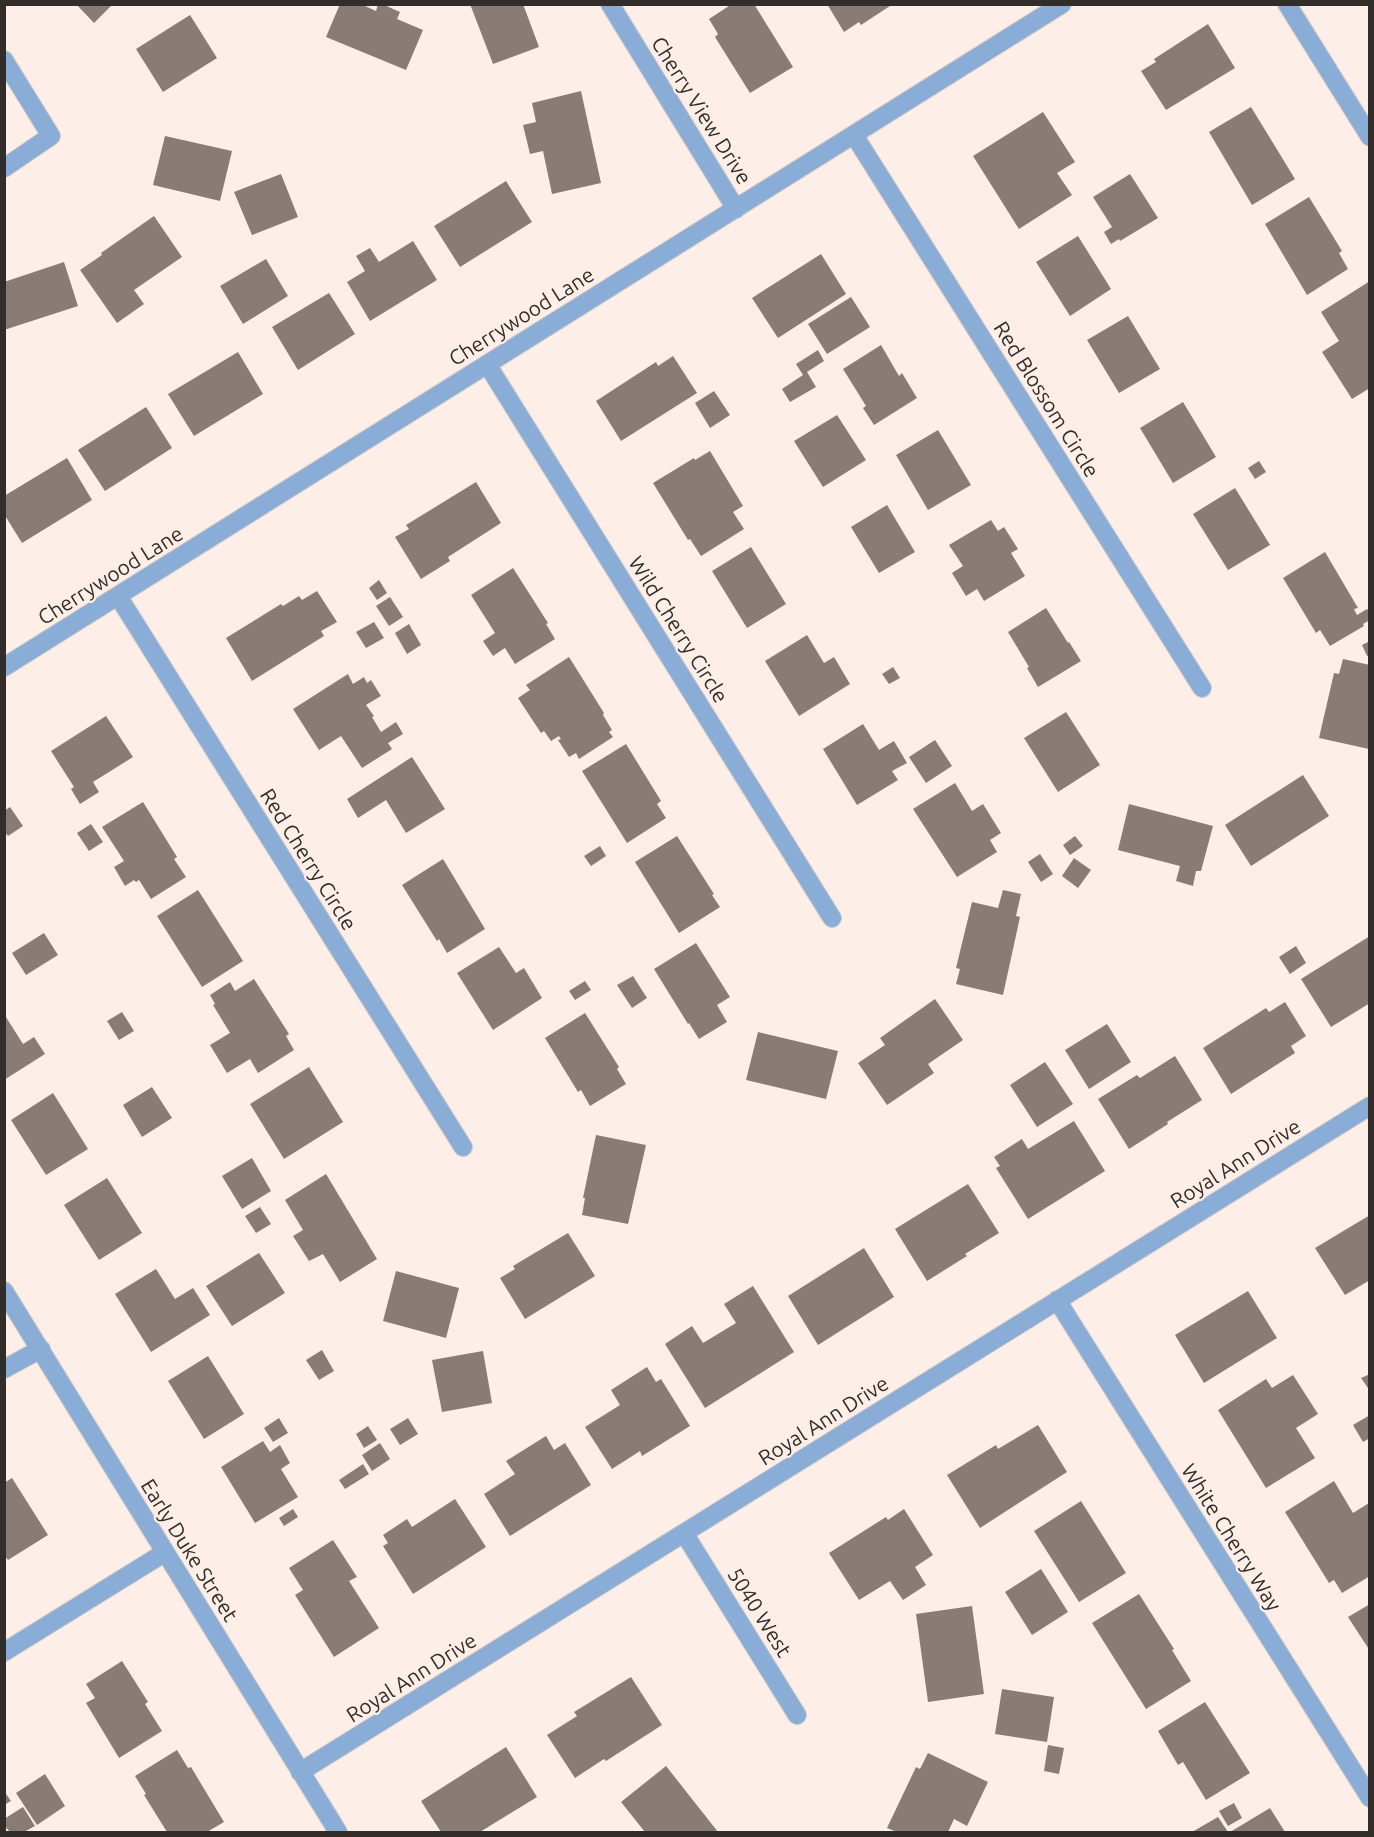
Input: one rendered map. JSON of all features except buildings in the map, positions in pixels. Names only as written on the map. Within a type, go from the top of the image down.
[{"type":"street","name":"Cherry View Drive","points":[[610,4],[736,209]]},
{"type":"street","name":"Cherrywood Lane","points":[[4,667],[1062,4]]},
{"type":"street","points":[[1287,4],[1370,137]]},
{"type":"street","points":[[4,60],[51,136],[4,168]]},
{"type":"street","name":"Red Blossom Circle","points":[[855,135],[1202,688]]},
{"type":"street","name":"Wild Cherry Circle","points":[[488,364],[832,918]]},
{"type":"street","name":"Red Cherry Circle","points":[[118,596],[463,1147]]},
{"type":"street","name":"Royal Ann Drive","points":[[300,1772],[1370,1106]]},
{"type":"street","name":"Early Duke Street","points":[[4,1291],[338,1833]]},
{"type":"street","name":"White Cherry Way","points":[[1057,1300],[1370,1798]]},
{"type":"street","points":[[4,1369],[41,1349]]},
{"type":"street","name":"5040 West","points":[[684,1533],[797,1715]]},
{"type":"street","points":[[4,1652],[164,1553]]}]
